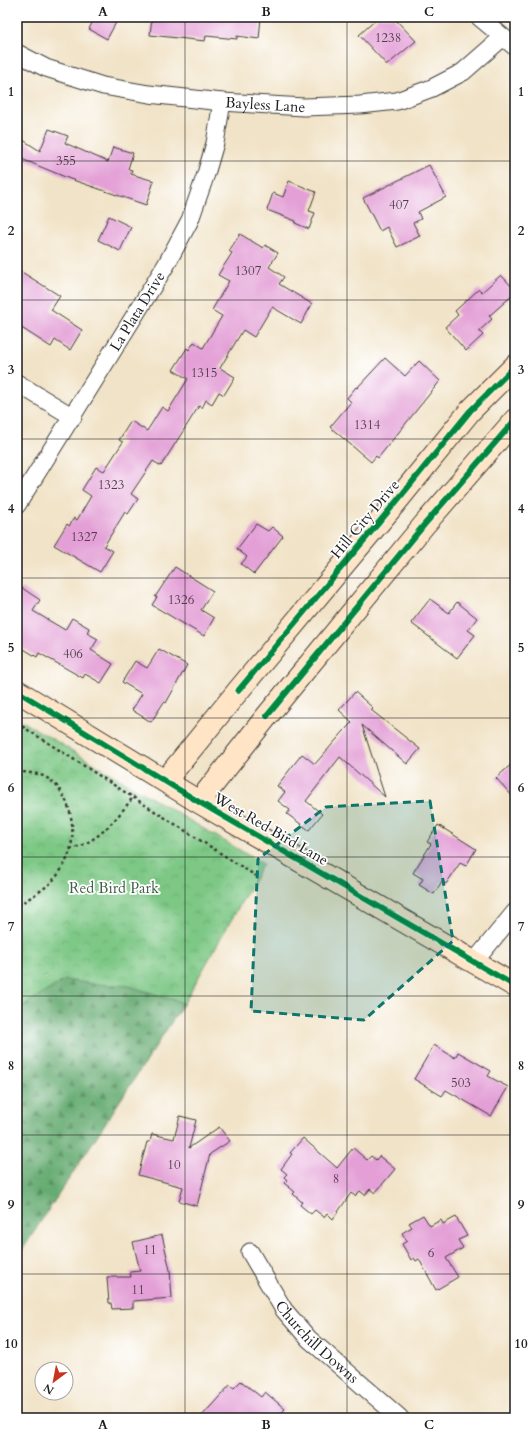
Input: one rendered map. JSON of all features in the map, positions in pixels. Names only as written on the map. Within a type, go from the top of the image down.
[{"type":"street","points":[[479,17],[509,42]]},
{"type":"street","name":"Bayless Lane","points":[[17,53],[46,68],[103,86],[149,94],[222,102],[304,106],[360,105],[396,100],[432,88],[463,72],[509,42]]},
{"type":"street","name":"La Plata Drive","points":[[17,506],[166,265],[190,220],[215,143],[222,102]]},
{"type":"street","name":"Hill City Drive","points":[[165,781],[470,411],[515,366]]},
{"type":"street","points":[[17,383],[73,417]]},
{"type":"street","points":[[199,802],[267,716],[424,524],[515,420]]},
{"type":"street","points":[[396,502],[424,524]]},
{"type":"street","name":"West Red Bird Lane","points":[[17,691],[199,802],[515,986]]},
{"type":"street","points":[[474,962],[515,912]]},
{"type":"street","name":"Churchill Downs","points":[[250,1252],[284,1310],[309,1339],[400,1418]]},
{"type":"path","points":[[17,723],[134,796],[256,876]]},
{"type":"path","points":[[17,772],[32,773],[47,778],[60,789],[70,810],[73,837],[67,859],[54,880],[17,906]]},
{"type":"path","points":[[70,849],[79,847],[112,824],[134,796]]},
{"type":"highlighted area","points":[[430,801],[453,941],[364,1020],[251,1011],[258,859],[326,807]]},
{"type":"green space","name":"Red Bird Park","points":[[17,718],[263,864],[184,1003],[129,986],[65,980],[17,1009]]},
{"type":"green space","points":[[65,980],[129,986],[184,1003],[17,1258],[17,1009]]},
{"type":"building","points":[[95,17],[119,17],[107,39],[89,29]]},
{"type":"building","points":[[152,17],[261,17],[259,39],[237,36],[237,39],[206,36],[205,41],[150,35]]},
{"type":"building","points":[[379,17],[393,17],[416,41],[387,65],[359,35]]},
{"type":"building","points":[[49,129],[68,136],[65,143],[108,162],[113,147],[133,153],[128,169],[132,170],[131,174],[154,181],[146,205],[70,179],[17,157],[17,136],[40,151]]},
{"type":"building","points":[[429,165],[446,197],[418,212],[421,219],[413,223],[420,236],[397,247],[387,227],[380,231],[363,198]]},
{"type":"building","points":[[289,181],[316,192],[309,211],[315,213],[309,229],[295,223],[296,221],[267,210],[273,193],[283,197]]},
{"type":"building","points":[[109,216],[131,227],[120,251],[98,240]]},
{"type":"building","points":[[240,234],[263,248],[265,245],[278,253],[269,267],[284,277],[279,284],[312,304],[301,324],[272,307],[254,337],[243,330],[220,368],[235,377],[224,395],[219,392],[212,404],[206,400],[202,408],[199,406],[161,466],[153,461],[131,494],[138,499],[128,514],[125,512],[104,546],[113,551],[100,572],[54,545],[67,524],[69,526],[74,518],[77,520],[91,496],[82,490],[96,467],[104,471],[123,442],[119,440],[131,421],[147,431],[162,407],[168,411],[188,379],[173,370],[187,348],[189,350],[194,342],[203,348],[222,316],[212,310],[229,281],[218,275],[232,253],[229,251]]},
{"type":"building","points":[[17,269],[60,296],[51,310],[82,330],[70,350],[55,340],[51,347],[17,325]]},
{"type":"building","points":[[501,275],[515,290],[515,293],[489,316],[492,319],[479,331],[483,335],[466,351],[445,327],[458,315],[455,311],[479,289],[482,292]]},
{"type":"building","points":[[385,358],[405,376],[419,361],[440,381],[378,458],[376,456],[371,462],[330,427],[351,402],[347,398]]},
{"type":"building","points":[[256,524],[268,531],[272,527],[283,536],[254,574],[241,564],[247,557],[237,549]]},
{"type":"building","points":[[175,567],[213,591],[201,610],[214,618],[204,636],[152,605],[157,597],[155,597]]},
{"type":"building","points":[[22,588],[40,600],[33,611],[65,630],[72,618],[89,628],[87,633],[98,639],[91,650],[113,664],[101,683],[85,674],[83,678],[39,653],[37,657],[17,645],[17,596]]},
{"type":"building","points":[[430,599],[449,613],[457,602],[477,618],[468,630],[475,635],[457,658],[411,623]]},
{"type":"building","points":[[159,649],[187,665],[166,703],[164,702],[151,722],[132,710],[142,694],[122,682],[135,661],[147,668]]},
{"type":"building","points":[[355,692],[373,708],[371,710],[420,749],[407,764],[362,725],[385,797],[340,757],[306,801],[322,814],[309,830],[287,814],[290,810],[278,801],[285,792],[277,786],[302,754],[315,764],[352,722],[339,710]]},
{"type":"building","points":[[515,761],[515,799],[496,778]]},
{"type":"building","points":[[438,825],[476,849],[466,866],[460,863],[446,884],[442,881],[434,894],[419,885],[423,879],[413,873],[431,844],[427,842]]},
{"type":"building","points":[[434,1045],[455,1058],[458,1052],[491,1071],[488,1076],[508,1087],[491,1116],[446,1090],[442,1096],[414,1079]]},
{"type":"building","points":[[180,1116],[196,1120],[189,1148],[219,1127],[230,1141],[210,1154],[197,1206],[179,1201],[183,1187],[138,1175],[147,1142],[150,1142],[152,1134],[174,1139]]},
{"type":"building","points":[[303,1138],[337,1168],[353,1148],[367,1160],[371,1156],[376,1160],[379,1156],[395,1169],[375,1193],[370,1189],[365,1195],[360,1191],[355,1196],[351,1193],[333,1219],[327,1213],[324,1217],[315,1210],[311,1214],[300,1205],[302,1202],[293,1194],[295,1192],[284,1183],[287,1180],[284,1177],[287,1174],[281,1169],[292,1154],[290,1153]]},
{"type":"building","points":[[423,1215],[430,1226],[441,1220],[443,1224],[456,1217],[467,1236],[458,1240],[463,1248],[446,1258],[458,1277],[436,1290],[419,1259],[416,1261],[414,1258],[411,1260],[402,1244],[407,1241],[402,1233],[412,1227],[409,1223]]},
{"type":"building","points":[[162,1235],[170,1270],[172,1298],[133,1301],[133,1308],[112,1309],[111,1303],[109,1303],[107,1277],[131,1277],[130,1272],[140,1271],[133,1242]]},
{"type":"building","points":[[241,1381],[261,1397],[265,1392],[285,1409],[277,1418],[200,1418],[230,1385],[234,1388]]},
{"type":"cycle path","points":[[238,691],[470,411],[515,366]]},
{"type":"cycle path","points":[[267,716],[424,525],[515,420]]},
{"type":"cycle path","points":[[17,691],[199,802],[515,986]]}]
